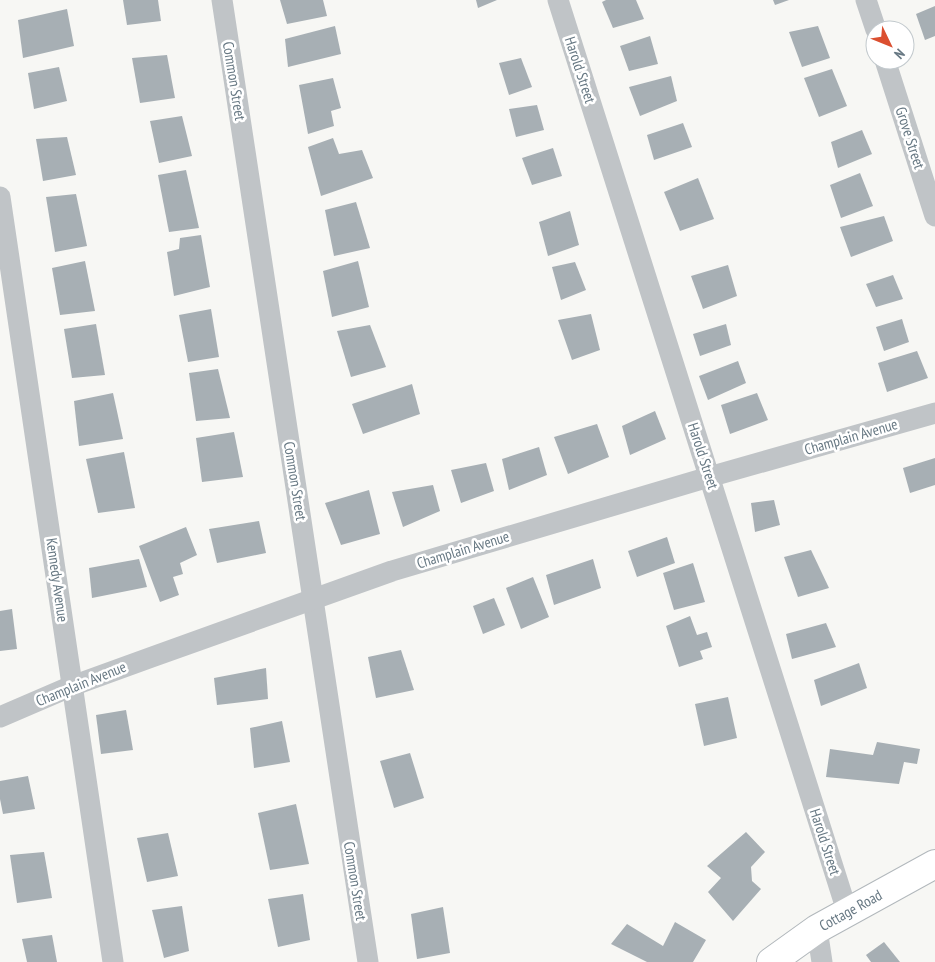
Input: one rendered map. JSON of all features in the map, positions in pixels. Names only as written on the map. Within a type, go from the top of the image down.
[{"type":"main road","name":"Cottage Road","points":[[770,962],[816,929],[935,864]]},
{"type":"street","name":"Common Street","points":[[222,0],[368,962]]},
{"type":"street","name":"Harold Street","points":[[558,0],[847,911]]},
{"type":"street","points":[[866,0],[873,20]]},
{"type":"street","name":"Grove Street","points":[[888,70],[935,216]]},
{"type":"street","name":"Kennedy Avenue","points":[[0,197],[113,962]]},
{"type":"street","name":"Champlain Avenue","points":[[0,717],[72,686],[392,572],[710,477],[935,413]]},
{"type":"street","points":[[816,929],[822,962]]},
{"type":"building","points":[[123,0],[158,0],[161,21],[127,25]]},
{"type":"building","points":[[280,0],[323,0],[327,16],[287,24]]},
{"type":"building","points":[[476,0],[497,0],[478,8]]},
{"type":"building","points":[[606,0],[636,0],[644,19],[613,28],[602,2]]},
{"type":"building","points":[[773,0],[789,0],[775,5]]},
{"type":"building","points":[[935,6],[935,36],[925,40],[916,14]]},
{"type":"building","points":[[67,9],[74,46],[23,58],[18,20]]},
{"type":"building","points":[[335,26],[341,54],[288,67],[285,39]]},
{"type":"building","points":[[818,26],[830,58],[802,67],[789,32]]},
{"type":"building","points":[[650,36],[658,64],[629,71],[620,46]]},
{"type":"building","points":[[167,55],[175,98],[140,103],[132,58]]},
{"type":"building","points":[[521,58],[532,87],[509,95],[499,63]]},
{"type":"building","points":[[59,67],[67,101],[34,109],[28,73]]},
{"type":"building","points":[[832,69],[847,106],[819,117],[804,78]]},
{"type":"building","points":[[671,76],[677,101],[640,116],[629,87]]},
{"type":"building","points":[[333,78],[341,108],[331,111],[334,126],[308,134],[299,85]]},
{"type":"building","points":[[537,105],[544,130],[516,137],[509,109]]},
{"type":"building","points":[[182,116],[192,156],[159,163],[150,121]]},
{"type":"building","points":[[683,123],[692,147],[654,160],[647,135]]},
{"type":"building","points":[[862,130],[872,154],[838,168],[831,142]]},
{"type":"building","points":[[67,137],[76,175],[43,181],[36,139]]},
{"type":"building","points":[[333,138],[339,154],[362,150],[373,178],[321,196],[308,147]]},
{"type":"building","points":[[553,148],[562,176],[532,185],[522,158]]},
{"type":"building","points":[[186,170],[199,228],[169,232],[158,175]]},
{"type":"building","points":[[860,173],[873,206],[841,218],[830,185]]},
{"type":"building","points":[[698,178],[714,219],[680,231],[664,192]]},
{"type":"building","points":[[76,194],[87,246],[55,252],[46,197]]},
{"type":"building","points":[[356,202],[370,248],[334,256],[325,210]]},
{"type":"building","points":[[570,211],[579,245],[548,256],[539,222]]},
{"type":"building","points":[[884,216],[893,241],[851,257],[840,227]]},
{"type":"building","points":[[201,235],[210,287],[174,296],[167,252],[179,249],[180,238]]},
{"type":"building","points":[[85,261],[95,311],[60,315],[52,268]]},
{"type":"building","points":[[358,261],[369,307],[332,317],[323,271]]},
{"type":"building","points":[[575,262],[586,290],[561,300],[552,267]]},
{"type":"building","points":[[728,265],[737,296],[703,309],[691,276]]},
{"type":"building","points":[[893,275],[903,299],[876,307],[866,284]]},
{"type":"building","points":[[211,309],[219,357],[188,362],[179,315]]},
{"type":"building","points":[[591,314],[600,350],[572,360],[558,320]]},
{"type":"building","points":[[902,319],[909,342],[884,351],[876,327]]},
{"type":"building","points":[[96,324],[105,375],[72,378],[64,329]]},
{"type":"building","points":[[726,324],[731,345],[700,356],[693,334]]},
{"type":"building","points":[[370,325],[386,367],[351,377],[337,331]]},
{"type":"building","points":[[917,351],[928,378],[887,392],[878,363]]},
{"type":"building","points":[[738,361],[746,383],[708,400],[699,376]]},
{"type":"building","points":[[218,369],[230,418],[196,421],[189,373]]},
{"type":"building","points":[[412,384],[420,414],[363,434],[352,404]]},
{"type":"building","points":[[113,393],[123,439],[79,446],[74,401]]},
{"type":"building","points":[[757,393],[768,420],[730,434],[721,405]]},
{"type":"building","points":[[655,411],[666,439],[630,455],[622,426]]},
{"type":"building","points":[[597,424],[609,457],[568,474],[554,437]]},
{"type":"building","points":[[234,432],[243,477],[202,482],[196,438]]},
{"type":"building","points":[[539,447],[547,475],[509,490],[502,459]]},
{"type":"building","points":[[124,452],[135,508],[98,513],[86,459]]},
{"type":"building","points":[[935,458],[935,485],[910,493],[903,468]]},
{"type":"building","points":[[486,463],[494,491],[461,503],[451,470]]},
{"type":"building","points":[[433,485],[440,511],[403,527],[392,492]]},
{"type":"building","points":[[369,490],[380,534],[341,545],[325,503]]},
{"type":"building","points":[[774,500],[780,525],[755,532],[751,503]]},
{"type":"building","points":[[259,521],[266,553],[217,563],[209,529]]},
{"type":"building","points":[[186,527],[197,555],[180,563],[183,574],[173,577],[179,595],[160,602],[139,546]]},
{"type":"building","points":[[667,537],[675,563],[637,577],[628,551]]},
{"type":"building","points":[[811,550],[829,588],[798,597],[784,557]]},
{"type":"building","points":[[139,559],[147,587],[92,598],[89,568]]},
{"type":"building","points":[[593,559],[601,588],[554,605],[546,575]]},
{"type":"building","points":[[693,563],[705,602],[674,610],[663,573]]},
{"type":"building","points":[[533,577],[549,617],[521,629],[506,588]]},
{"type":"building","points":[[494,598],[505,625],[483,634],[473,606]]},
{"type":"building","points":[[12,609],[17,649],[0,651],[0,611]]},
{"type":"building","points":[[690,616],[697,635],[707,632],[712,647],[700,651],[703,659],[679,667],[666,626]]},
{"type":"building","points":[[826,623],[836,647],[792,659],[786,634]]},
{"type":"building","points":[[401,650],[414,690],[376,698],[368,657]]},
{"type":"building","points":[[859,663],[867,688],[821,706],[814,680]]},
{"type":"building","points":[[266,668],[268,699],[217,705],[214,678]]},
{"type":"building","points":[[728,697],[737,738],[704,746],[695,704]]},
{"type":"building","points":[[126,710],[133,750],[101,754],[96,715]]},
{"type":"building","points":[[282,721],[290,762],[254,768],[250,728]]},
{"type":"building","points":[[877,742],[920,749],[917,764],[904,762],[899,784],[826,777],[830,749],[873,755]]},
{"type":"building","points":[[410,753],[424,798],[394,808],[380,761]]},
{"type":"building","points":[[28,776],[35,809],[3,814],[0,799],[0,781]]},
{"type":"building","points":[[296,804],[309,864],[270,870],[258,813]]},
{"type":"building","points":[[746,832],[765,852],[751,867],[752,881],[761,889],[733,921],[708,892],[721,878],[707,866]]},
{"type":"building","points":[[168,833],[178,876],[147,882],[137,838]]},
{"type":"building","points":[[44,852],[52,898],[17,903],[10,855]]},
{"type":"building","points":[[303,894],[310,940],[278,947],[268,899]]},
{"type":"building","points":[[182,906],[189,951],[164,958],[152,910]]},
{"type":"building","points":[[443,907],[450,953],[417,959],[411,914]]},
{"type":"building","points":[[675,922],[706,940],[693,962],[647,962],[611,944],[627,924],[663,946]]},
{"type":"building","points":[[52,935],[57,962],[27,962],[22,939]]},
{"type":"building","points":[[884,942],[900,962],[871,962],[866,955]]}]
